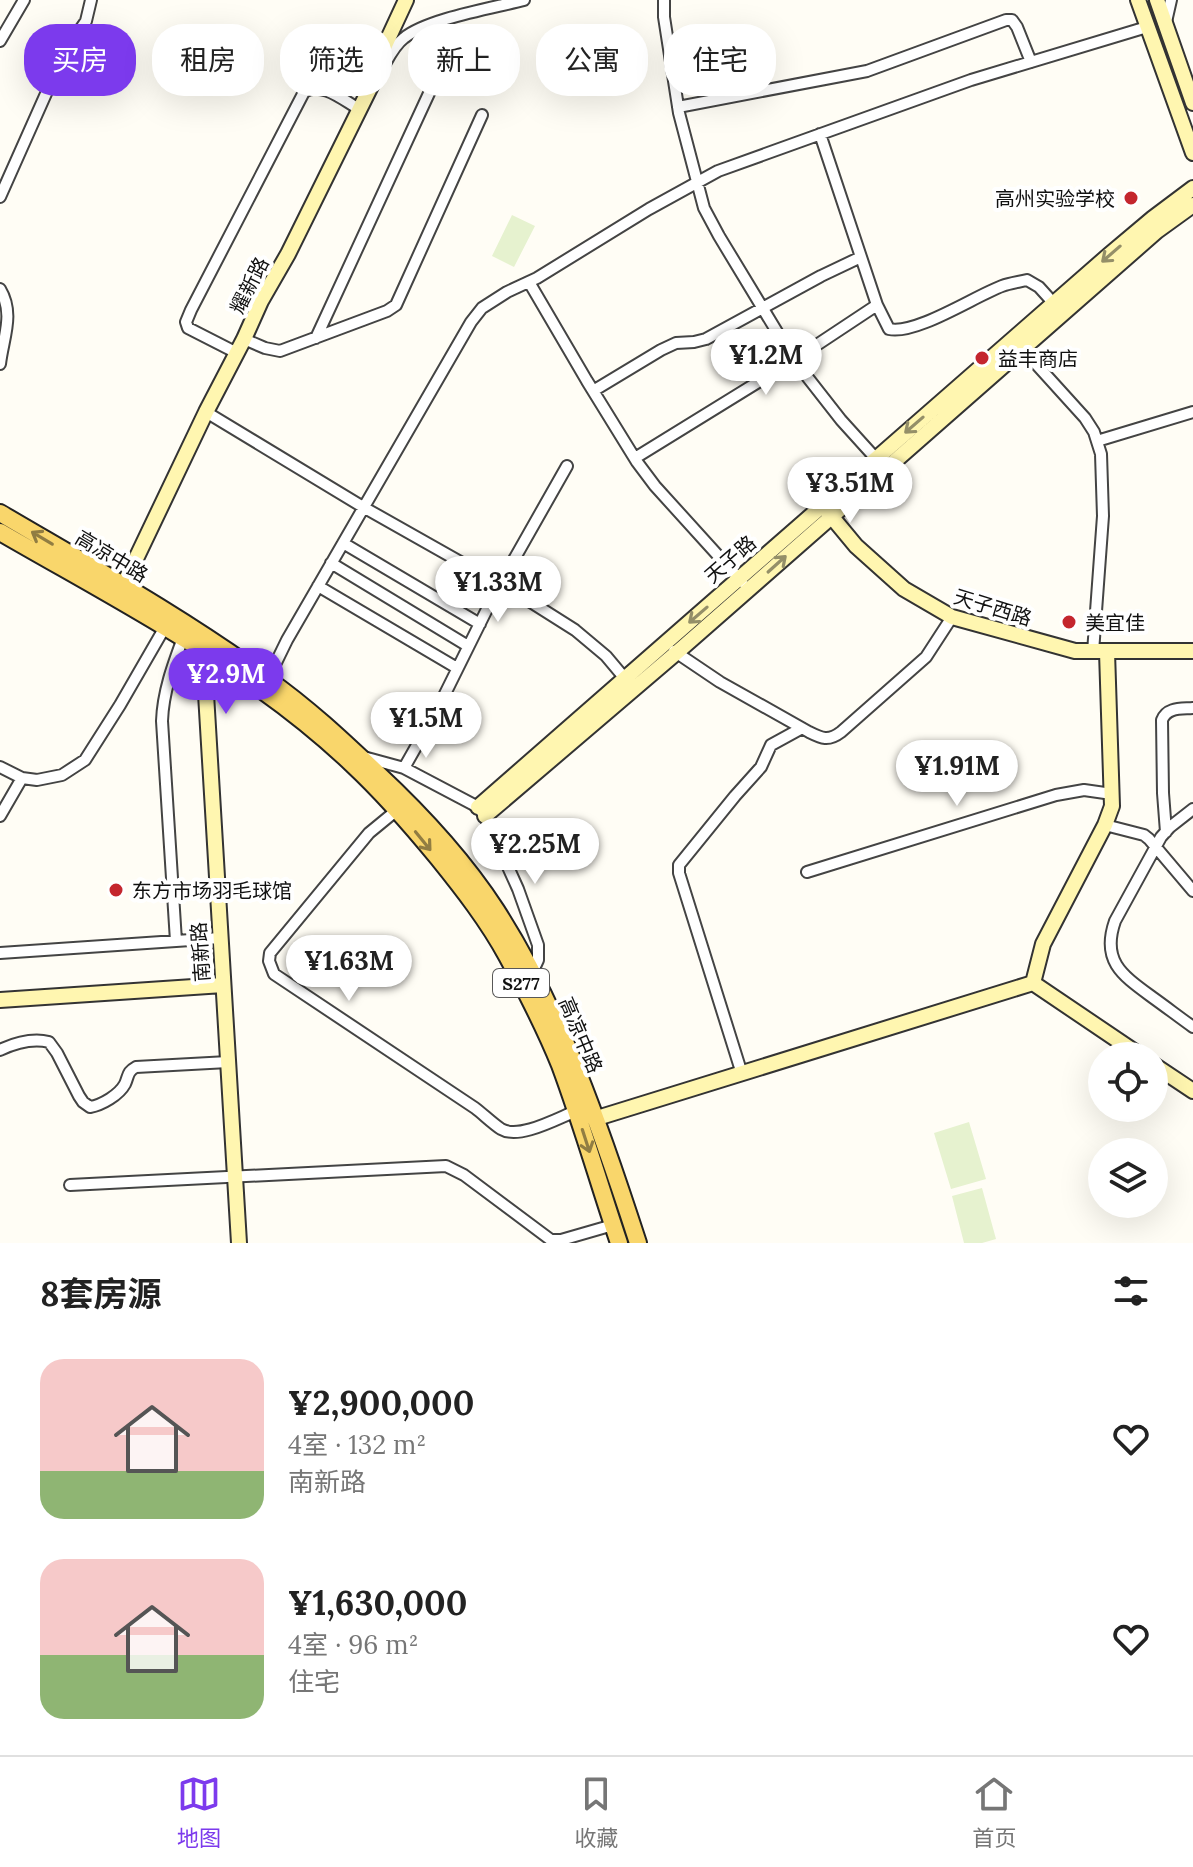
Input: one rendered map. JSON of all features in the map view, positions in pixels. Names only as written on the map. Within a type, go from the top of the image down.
[{"type":"main road","name":"高凉中路","points":[[0,513],[195,629],[268,679],[322,722],[423,817],[495,908],[526,976],[559,1063],[619,1243]]},
{"type":"main road","name":"高凉中路","points":[[0,532],[165,627],[259,689],[351,763],[397,810],[462,887],[507,955],[526,976],[572,1061],[638,1243]]},
{"type":"street","points":[[0,41],[24,0]]},
{"type":"street","points":[[0,197],[65,51],[86,21],[91,0]]},
{"type":"street","name":"耀新路","points":[[392,30],[406,0]]},
{"type":"street","points":[[392,52],[402,39],[415,31],[524,0]]},
{"type":"street","points":[[1138,0],[1193,153]]},
{"type":"street","points":[[1157,0],[1193,103]]},
{"type":"street","points":[[1166,24],[1171,0]]},
{"type":"street","points":[[662,3],[678,107],[704,208],[794,360],[841,420],[881,464]]},
{"type":"street","points":[[678,107],[867,71],[1006,20],[1012,20],[1017,27],[1031,62]]},
{"type":"street","points":[[268,679],[363,507],[482,308],[696,182],[732,165],[971,80],[1147,27]]},
{"type":"street","points":[[359,109],[323,89],[311,88],[304,92],[191,310],[186,322],[188,328],[240,346],[280,351],[387,311],[398,302],[482,115]]},
{"type":"street","name":"耀新路","points":[[123,586],[206,412],[366,96]]},
{"type":"street","points":[[316,338],[428,96]]},
{"type":"street","points":[[820,134],[877,305],[889,329],[904,330],[1004,286],[1027,280],[1039,287],[1058,309]]},
{"type":"street","name":"天子路","points":[[481,811],[1058,309],[1153,218],[1193,188]]},
{"type":"street","name":"天子路","points":[[1058,309],[1193,205]]},
{"type":"street","points":[[593,391],[661,350],[676,343],[706,339],[861,257]]},
{"type":"street","points":[[529,282],[635,458],[655,486],[744,584]]},
{"type":"street","points":[[0,289],[7,316],[0,364]]},
{"type":"street","points":[[635,458],[877,305]]},
{"type":"street","points":[[1018,344],[1085,418],[1094,432],[1101,454],[1100,652],[1112,794],[1112,806],[1105,825],[1043,944],[1033,983]]},
{"type":"street","points":[[206,412],[575,630],[606,656],[629,684]]},
{"type":"street","points":[[1097,441],[1193,412]]},
{"type":"street","points":[[404,768],[430,724],[500,585],[567,466]]},
{"type":"street","name":"天子西路","points":[[826,511],[856,546],[904,589],[952,617],[1068,650],[1193,651]]},
{"type":"street","points":[[343,543],[480,624]]},
{"type":"street","points":[[331,563],[468,646]]},
{"type":"street","points":[[318,586],[457,668]]},
{"type":"street","points":[[671,648],[720,682],[825,740],[836,736],[926,657],[952,617]]},
{"type":"street","points":[[0,767],[22,778],[37,780],[62,775],[85,760],[165,627]]},
{"type":"street","points":[[176,941],[162,721],[169,677],[183,638]]},
{"type":"street","name":"南新路","points":[[216,660],[206,694],[239,1243]]},
{"type":"street","points":[[1166,832],[1162,720],[1171,710],[1193,708]]},
{"type":"street","points":[[742,1074],[679,865],[761,767],[771,745],[802,728]]},
{"type":"street","points":[[359,756],[404,768],[481,811],[518,889],[538,945],[538,960],[526,976]]},
{"type":"street","points":[[0,816],[22,778]]},
{"type":"street","points":[[807,872],[1056,795],[1084,790],[1112,794]]},
{"type":"street","points":[[1193,809],[1166,832],[1156,846],[1110,934],[1112,957],[1123,976],[1193,1027]]},
{"type":"street","points":[[397,810],[369,833],[270,953],[270,968],[281,979],[475,1108],[501,1129],[516,1132],[527,1130],[576,1111]]},
{"type":"street","points":[[1105,825],[1144,835],[1193,891]]},
{"type":"street","points":[[0,953],[220,938]]},
{"type":"street","points":[[594,1119],[1033,983]]},
{"type":"street","points":[[1033,983],[1120,1042]]},
{"type":"street","points":[[0,1000],[223,985]]},
{"type":"street","points":[[0,1050],[26,1041],[49,1042],[79,1096],[90,1107],[118,1092],[130,1071],[136,1067],[228,1062]]},
{"type":"street","points":[[1168,1074],[1193,1091]]},
{"type":"street","points":[[70,1185],[446,1166],[464,1175],[548,1241],[613,1225]]},
{"type":"green space","points":[[512,215],[535,226],[514,267],[492,256]]},
{"type":"green space","points":[[969,1122],[986,1179],[951,1189],[934,1133]]},
{"type":"green space","points":[[982,1188],[996,1239],[964,1243],[952,1196]]},
{"type":"place","name":"高州实验学校","points":[[1131,198]]},
{"type":"place","name":"益丰商店","points":[[982,358]]},
{"type":"place","name":"美宜佳","points":[[1069,622]]},
{"type":"place","name":"东方市场羽毛球馆","points":[[116,890]]}]
